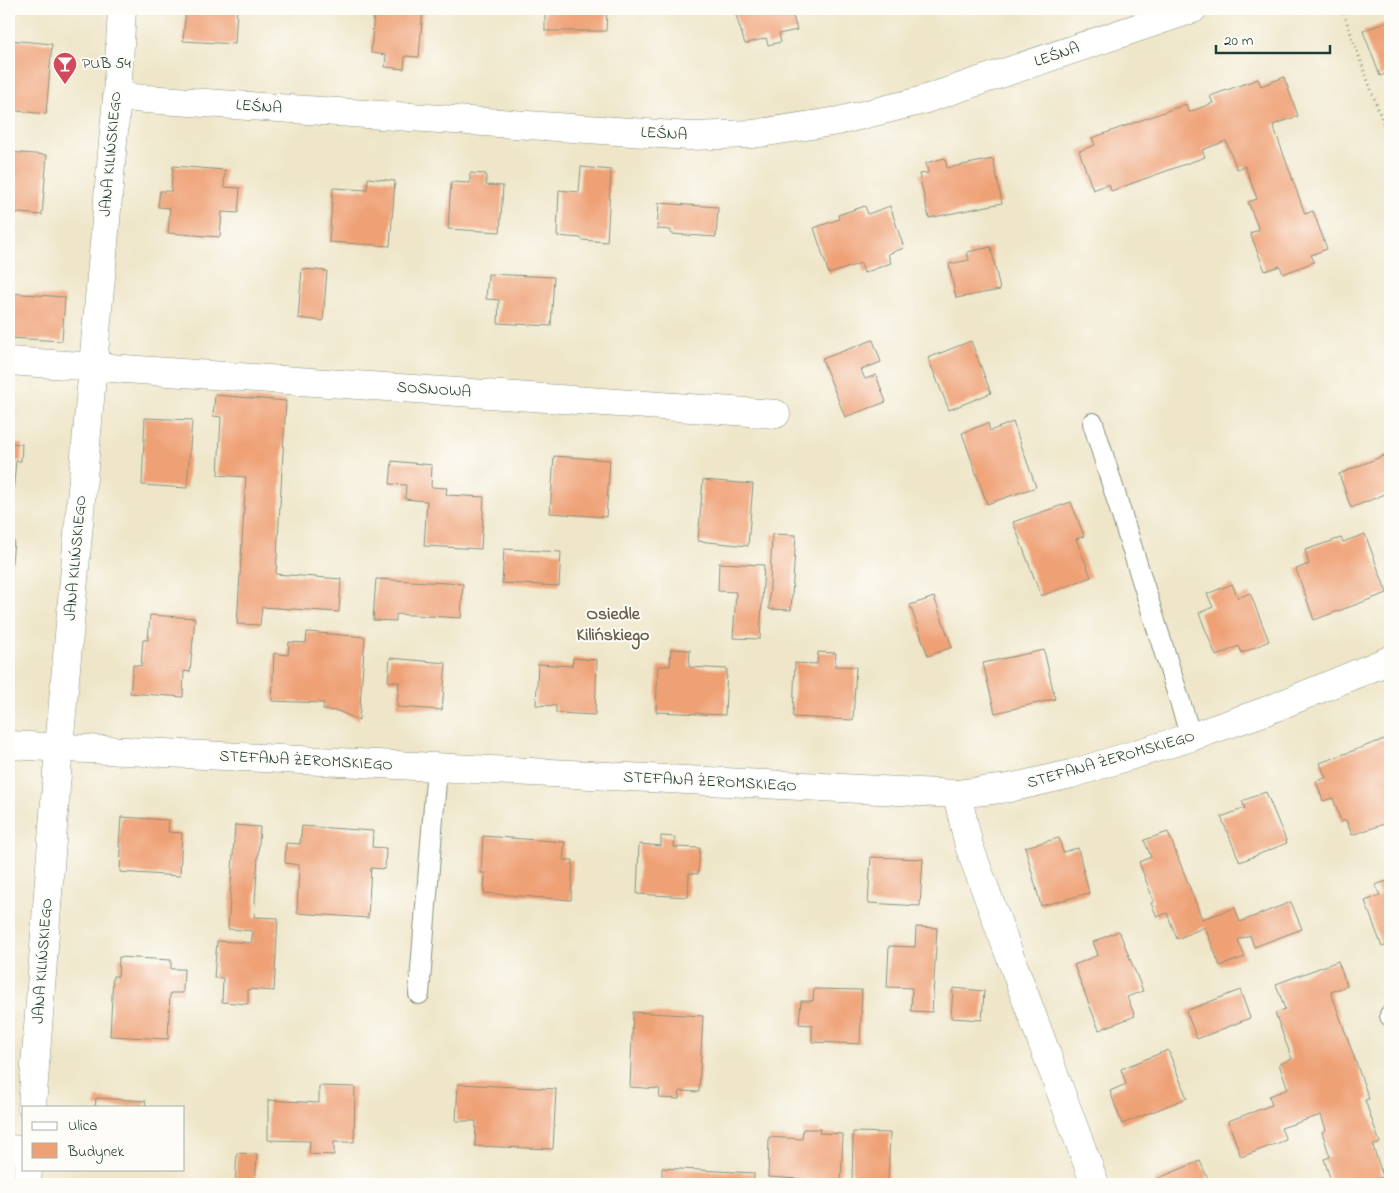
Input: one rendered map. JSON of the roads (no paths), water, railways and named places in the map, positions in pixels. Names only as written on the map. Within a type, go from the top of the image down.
[{"type":"street","name":"JANA KILIŃSKIEGO","points":[[32,1106],[59,747],[116,97],[122,9]]},
{"type":"street","name":"LEŚNA","points":[[116,97],[690,136],[753,134],[838,121],[920,101],[1193,9]]},
{"type":"street","name":"SOSNOWA","points":[[9,361],[776,414]]},
{"type":"street","name":"STEFANA ŻEROMSKIEGO","points":[[9,745],[957,794],[1010,788],[1071,774],[1191,738],[1266,711],[1390,660]]},
{"type":"street","points":[[957,794],[969,846],[1095,1184]]},
{"type":"street","points":[[9,1149],[22,1150]]},
{"type":"street","points":[[27,1184],[28,1170]]},
{"type":"lane","points":[[1093,423],[1191,738]]},
{"type":"lane","points":[[419,994],[437,768]]},
{"type":"place","name":"PUB 54","points":[[65,85]]},
{"type":"district","name":"Osiedle Kilińskiego","points":[[613,625]]}]
